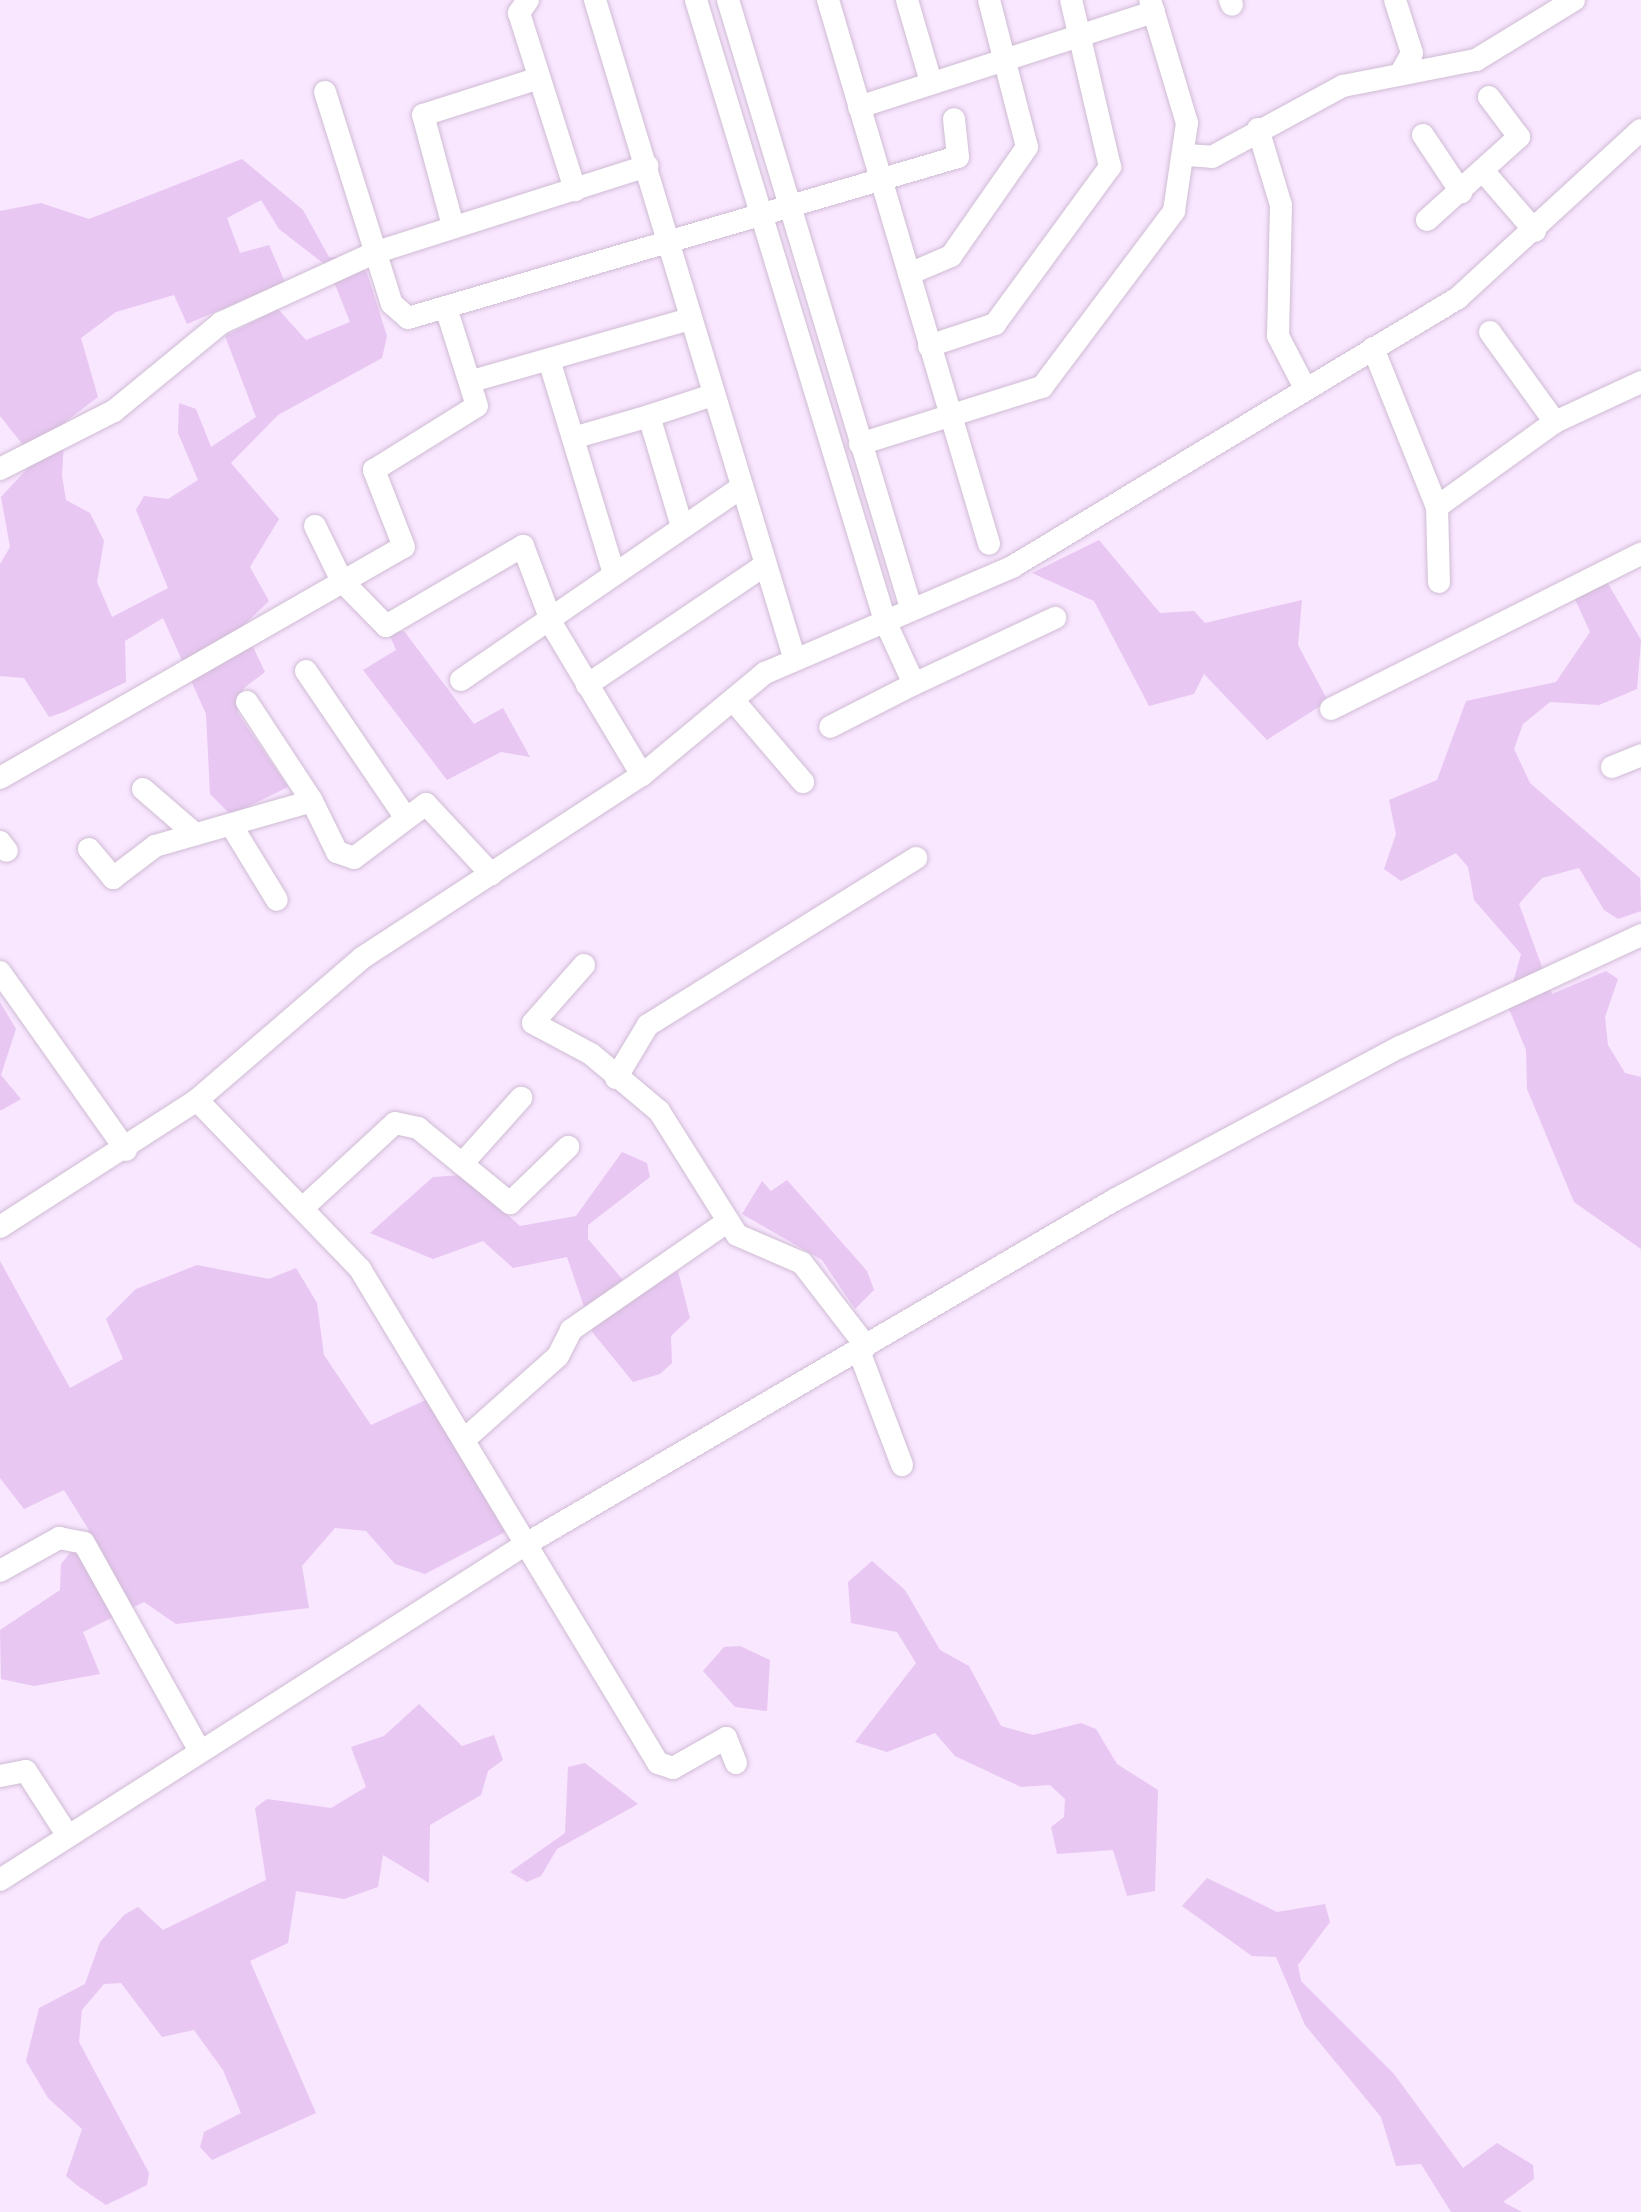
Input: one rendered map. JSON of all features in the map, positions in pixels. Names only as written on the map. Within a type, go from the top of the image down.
[{"type":"street","points":[[528,0],[519,14],[576,190]]},
{"type":"street","points":[[595,0],[794,657]]},
{"type":"street","points":[[696,0],[886,621],[914,684]]},
{"type":"street","points":[[728,0],[911,608]]},
{"type":"street","points":[[828,0],[990,544]]},
{"type":"street","points":[[907,0],[932,82]]},
{"type":"street","points":[[909,274],[951,256],[1027,146],[989,0]]},
{"type":"street","points":[[929,346],[995,324],[1110,167],[1071,0]]},
{"type":"street","points":[[1395,0],[1412,54],[1401,74]]},
{"type":"street","points":[[1186,155],[1212,157],[1343,86],[1476,60],[1543,8],[1574,0]]},
{"type":"street","points":[[859,107],[1081,37],[1152,6],[1182,100],[1186,155],[1174,212],[1042,387],[952,423],[860,444]]},
{"type":"street","points":[[453,226],[423,115],[539,78]]},
{"type":"street","points":[[325,92],[374,253],[400,315],[447,311],[958,157],[954,119]]},
{"type":"street","points":[[1427,220],[1519,137],[1489,97]]},
{"type":"street","points":[[1258,129],[1282,205],[1278,336],[1306,388]]},
{"type":"street","points":[[0,1226],[126,1150],[197,1100],[362,958],[642,775],[733,700],[794,657],[1012,567],[1122,506],[1306,388],[1458,298],[1641,130]]},
{"type":"street","points":[[1424,135],[1461,192]]},
{"type":"street","points":[[0,469],[114,411],[207,332],[374,253],[647,166]]},
{"type":"street","points":[[1484,172],[1535,231]]},
{"type":"street","points":[[0,778],[406,544],[376,466],[468,418],[478,401],[447,311]]},
{"type":"street","points":[[472,381],[550,362],[690,319]]},
{"type":"street","points":[[1490,332],[1555,422]]},
{"type":"street","points":[[1373,348],[1436,507],[1439,582]]},
{"type":"street","points":[[550,362],[614,573]]},
{"type":"street","points":[[1436,507],[1555,422],[1641,382]]},
{"type":"street","points":[[573,438],[713,395]]},
{"type":"street","points":[[650,416],[682,527]]},
{"type":"street","points":[[461,680],[742,487]]},
{"type":"street","points":[[315,526],[342,581],[376,622],[392,625],[521,545],[550,617],[642,775]]},
{"type":"street","points":[[1332,709],[1641,554]]},
{"type":"street","points":[[587,685],[765,566]]},
{"type":"street","points":[[830,727],[1055,618]]},
{"type":"street","points":[[306,671],[406,818]]},
{"type":"street","points":[[733,700],[803,782]]},
{"type":"street","points":[[247,702],[312,802],[343,859],[426,804],[440,812],[491,874]]},
{"type":"street","points":[[1612,767],[1641,755]]},
{"type":"street","points":[[143,789],[196,834]]},
{"type":"street","points":[[89,849],[114,878],[155,846],[233,828],[312,802]]},
{"type":"street","points":[[233,828],[277,900]]},
{"type":"street","points":[[616,1078],[648,1025],[916,858]]},
{"type":"street","points":[[0,1880],[526,1544],[863,1349],[1348,1074],[1641,936]]},
{"type":"street","points":[[584,965],[533,1024],[616,1078],[681,1136],[727,1222],[742,1240],[802,1263],[863,1349],[902,1466]]},
{"type":"street","points":[[0,972],[126,1150]]},
{"type":"street","points":[[462,1164],[521,1098]]},
{"type":"street","points":[[197,1100],[305,1206],[360,1269],[466,1438],[658,1763],[673,1768],[726,1738],[736,1764]]},
{"type":"street","points":[[305,1206],[403,1122],[510,1203],[568,1147]]},
{"type":"street","points":[[466,1438],[558,1356],[571,1330],[727,1222]]},
{"type":"street","points":[[0,1572],[60,1538],[84,1543],[199,1750]]},
{"type":"street","points":[[0,1776],[26,1772],[68,1836]]},
{"type":"shaded area","points":[[242,159],[303,210],[329,257],[353,257],[367,273],[387,336],[382,358],[278,415],[231,463],[279,519],[250,567],[269,601],[243,626],[265,672],[244,688],[237,712],[288,787],[231,815],[210,794],[206,714],[163,618],[125,641],[126,682],[64,712],[49,717],[24,678],[0,676],[0,564],[10,547],[1,497],[35,460],[0,416],[0,211],[41,203],[89,219]],"holes":[[[261,200],[279,229],[328,267],[350,322],[306,340],[278,309],[225,336],[256,417],[211,447],[196,409],[179,403],[178,433],[198,480],[168,499],[144,496],[136,510],[168,588],[112,617],[97,582],[104,541],[90,513],[66,500],[62,476],[65,422],[98,397],[81,338],[116,312],[174,295],[187,324],[285,282],[269,245],[240,253],[227,218]]]},
{"type":"shaded area","points":[[1099,540],[1160,613],[1194,611],[1205,623],[1302,600],[1298,645],[1328,701],[1267,740],[1204,674],[1194,694],[1149,706],[1094,601],[1032,573]]},
{"type":"shaded area","points":[[1607,582],[1641,640],[1637,689],[1599,705],[1550,702],[1523,724],[1514,749],[1530,783],[1640,878],[1641,911],[1618,919],[1604,910],[1579,868],[1542,878],[1519,904],[1552,994],[1606,971],[1618,979],[1605,1017],[1608,1045],[1625,1073],[1641,1077],[1641,1249],[1574,1202],[1527,1089],[1526,1050],[1507,1004],[1521,954],[1474,900],[1468,867],[1456,853],[1401,881],[1384,869],[1396,834],[1389,800],[1437,780],[1466,701],[1556,682],[1590,632],[1574,597]]},
{"type":"shaded area","points":[[404,631],[474,724],[503,708],[530,757],[501,752],[447,780],[363,670],[396,650],[389,633]]},
{"type":"shaded area","points":[[0,1002],[16,1029],[1,1075],[21,1099],[2,1110],[0,1110]]},
{"type":"shaded area","points":[[622,1152],[647,1163],[650,1177],[588,1225],[588,1239],[634,1293],[678,1271],[690,1318],[671,1336],[672,1363],[660,1374],[633,1382],[593,1333],[567,1257],[513,1268],[483,1241],[433,1259],[370,1233],[433,1177],[463,1175],[520,1226],[576,1216]]},
{"type":"shaded area","points":[[787,1180],[867,1271],[874,1290],[855,1309],[822,1260],[742,1214],[762,1181],[771,1191]]},
{"type":"shaded area","points":[[0,1261],[70,1388],[123,1359],[106,1319],[136,1289],[197,1265],[269,1279],[296,1268],[317,1303],[324,1355],[371,1425],[428,1399],[505,1532],[425,1574],[395,1564],[366,1531],[335,1528],[302,1566],[309,1608],[176,1624],[144,1602],[83,1632],[100,1674],[34,1686],[1,1679],[0,1630],[60,1590],[61,1564],[89,1530],[64,1490],[24,1509],[0,1478]]},
{"type":"shaded area","points":[[872,1561],[905,1590],[940,1650],[969,1666],[1001,1726],[1033,1735],[1081,1723],[1096,1729],[1117,1764],[1158,1790],[1155,1891],[1127,1896],[1113,1850],[1057,1854],[1051,1827],[1064,1817],[1065,1799],[1050,1785],[1021,1787],[955,1756],[935,1733],[887,1752],[855,1742],[916,1663],[897,1632],[851,1623],[848,1582]]},
{"type":"shaded area","points":[[740,1646],[770,1660],[767,1711],[735,1707],[703,1671],[724,1647]]},
{"type":"shaded area","points":[[419,1704],[462,1746],[494,1735],[503,1760],[488,1771],[481,1795],[430,1825],[429,1883],[383,1855],[378,1887],[344,1899],[296,1891],[288,1943],[250,1961],[316,2113],[212,2160],[200,2147],[204,2132],[241,2113],[223,2070],[194,2030],[162,2037],[121,1983],[104,1984],[82,2010],[79,2042],[149,2173],[147,2185],[106,2205],[66,2176],[82,2129],[48,2098],[26,2061],[39,2008],[85,1984],[100,1942],[124,1915],[138,1907],[163,1930],[266,1880],[255,1808],[267,1799],[331,1808],[366,1787],[351,1747],[384,1736]]},
{"type":"shaded area","points":[[585,1763],[638,1804],[557,1849],[541,1876],[527,1882],[510,1872],[565,1833],[568,1767]]},
{"type":"shaded area","points":[[1207,1878],[1277,1912],[1325,1904],[1330,1922],[1298,1965],[1301,1981],[1394,2074],[1463,2168],[1497,2143],[1533,2165],[1534,2179],[1503,2202],[1522,2212],[1451,2212],[1421,2164],[1396,2166],[1381,2117],[1305,2025],[1276,1957],[1252,1956],[1182,1906]]}]
